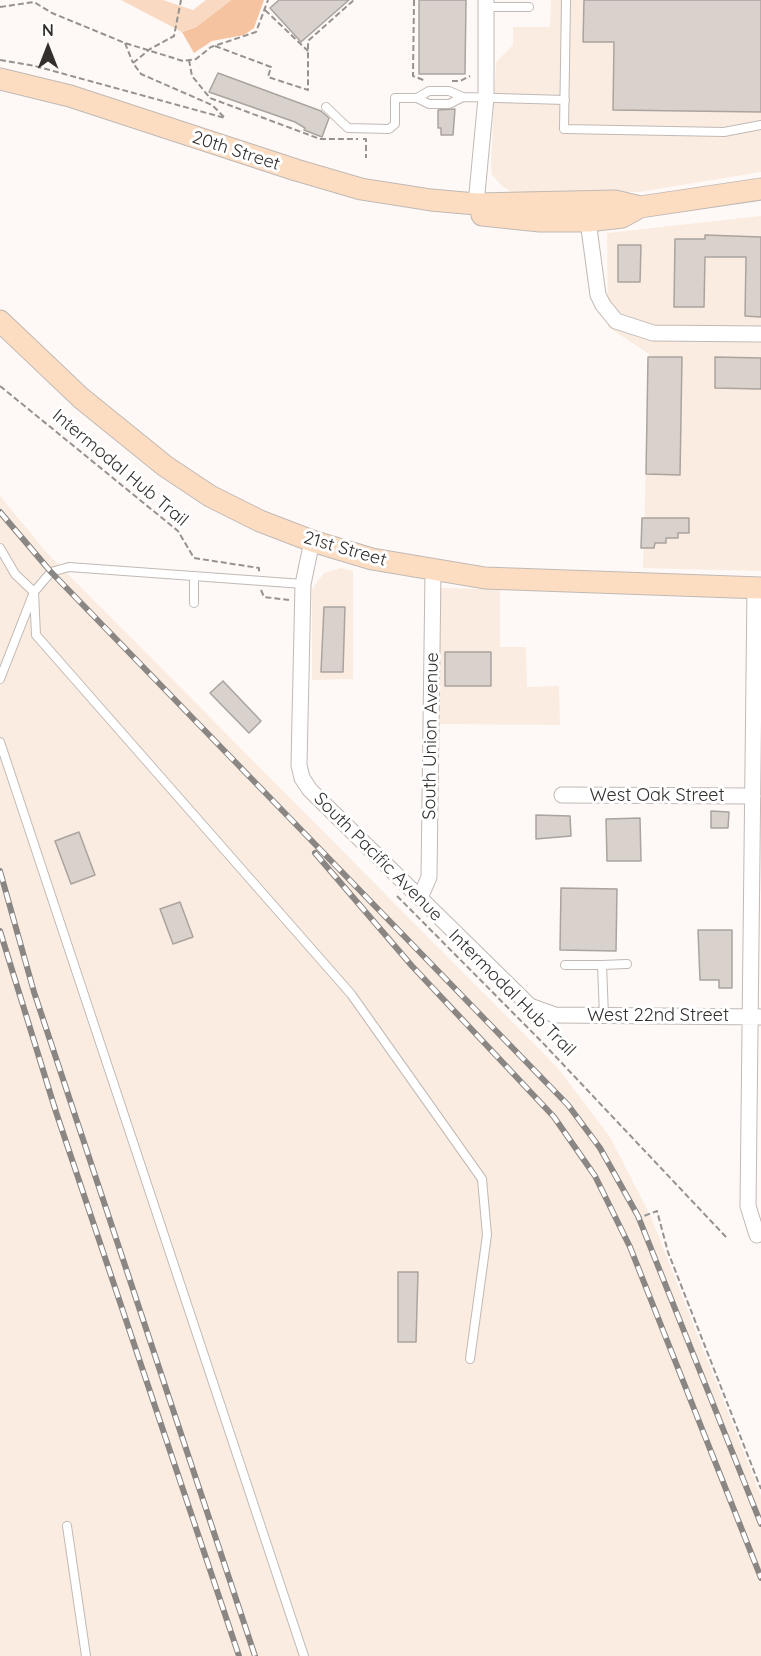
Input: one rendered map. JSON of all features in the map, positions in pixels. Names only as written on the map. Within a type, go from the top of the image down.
[{"type":"main road","name":"20th Street","points":[[0,79],[70,96],[296,171],[361,189],[431,200],[476,204],[615,201],[640,207]]},
{"type":"main road","name":"20th Street","points":[[476,204],[484,217],[588,222],[622,217],[640,207],[761,189]]},
{"type":"main road","name":"21st Street","points":[[0,321],[81,398],[165,466],[210,496],[312,541],[372,559],[433,572],[485,578],[758,588]]},
{"type":"street","points":[[476,204],[486,98],[486,4]]},
{"type":"street","points":[[588,222],[598,295],[616,321],[653,333],[761,334]]},
{"type":"street","name":"South Pacific Avenue","points":[[312,541],[303,584],[299,765],[302,778],[310,790],[530,1006],[555,1015]]},
{"type":"street","name":"South Union Avenue","points":[[420,898],[429,877],[433,572]]},
{"type":"street","points":[[757,1235],[748,1206],[755,1017],[753,796],[758,588]]},
{"type":"street","name":"West Oak Street","points":[[562,795],[753,796]]},
{"type":"street","name":"West 22nd Street","points":[[555,1015],[755,1017]]},
{"type":"lane","points":[[566,0],[564,129],[724,132],[761,125]]},
{"type":"lane","points":[[486,4],[529,7]]},
{"type":"lane","points":[[417,98],[429,91],[449,91],[463,97],[565,100]]},
{"type":"lane","points":[[326,107],[348,128],[389,129],[395,124],[395,98],[417,98],[429,104],[449,104],[463,97]]},
{"type":"lane","points":[[0,548],[15,574],[34,592],[36,635],[351,994],[482,1179],[487,1235],[471,1359]]},
{"type":"lane","points":[[0,679],[34,592],[51,572],[69,567],[303,584]]},
{"type":"lane","points":[[194,576],[194,603]]},
{"type":"lane","points":[[0,742],[304,1656]]},
{"type":"lane","points":[[0,766],[9,770]]},
{"type":"lane","points":[[565,965],[627,964]]},
{"type":"lane","points":[[602,965],[604,1016]]},
{"type":"lane","points":[[67,1526],[86,1656]]},
{"type":"path","points":[[133,63],[150,49],[174,36],[181,0]]},
{"type":"path","points":[[0,7],[34,2],[52,13],[125,43],[150,49],[175,60],[189,60],[215,46],[256,32],[268,0]]},
{"type":"path","points":[[302,46],[354,0]]},
{"type":"path","points":[[414,0],[413,76],[420,81],[430,81]]},
{"type":"path","points":[[265,10],[308,51]]},
{"type":"path","points":[[215,46],[271,67],[268,76],[308,90],[308,41]]},
{"type":"path","points":[[0,60],[35,66],[225,118],[212,105],[141,74],[133,63],[125,43]]},
{"type":"path","points":[[189,60],[192,76],[205,95],[320,139],[366,140],[366,158]]},
{"type":"path","points":[[450,81],[460,81],[470,76]]},
{"type":"path","name":"Intermodal Hub Trail","points":[[0,386],[178,531],[194,558],[259,568]]},
{"type":"path","points":[[260,587],[264,597],[303,605]]},
{"type":"path","name":"Intermodal Hub Trail","points":[[393,892],[541,1041],[726,1237]]},
{"type":"path","points":[[636,1219],[657,1211],[668,1252],[761,1489]]},
{"type":"shaded area","points":[[121,0],[163,0],[193,10],[206,0],[231,0],[196,27],[182,32]]},
{"type":"shaded area","points":[[231,0],[264,0],[254,28],[244,35],[212,41],[194,53],[182,32],[196,27]]},
{"type":"shaded area","points":[[551,0],[761,0],[761,172],[639,192],[512,192],[502,186],[492,175],[491,163],[496,62],[513,45],[513,27],[550,27]]},
{"type":"shaded area","points":[[761,216],[761,571],[643,568],[649,354],[608,327],[607,233]]},
{"type":"shaded area","points":[[0,496],[47,553],[557,1067],[610,1137],[651,1217],[761,1496],[761,1656],[0,1656]]},
{"type":"shaded area","points":[[341,568],[353,571],[353,679],[312,680],[312,589],[324,573]]},
{"type":"shaded area","points":[[439,588],[500,589],[500,647],[526,647],[527,687],[559,686],[560,725],[438,724]]},
{"type":"building","points":[[279,0],[349,0],[301,42],[270,8]]},
{"type":"building","points":[[419,0],[466,0],[465,74],[419,74]]},
{"type":"building","points":[[584,0],[761,0],[761,112],[613,110],[614,42],[583,42]]},
{"type":"building","points":[[218,73],[321,111],[329,118],[322,137],[304,130],[305,128],[295,122],[209,92]]},
{"type":"building","points":[[455,109],[453,135],[441,135],[441,128],[438,128],[438,110]]},
{"type":"building","points":[[705,235],[761,237],[761,317],[745,316],[746,257],[705,257],[704,307],[674,307],[675,239],[705,239]]},
{"type":"building","points":[[618,245],[641,245],[640,282],[618,282]]},
{"type":"building","points":[[648,357],[682,357],[680,475],[646,474]]},
{"type":"building","points":[[715,357],[761,358],[761,389],[715,388]]},
{"type":"building","points":[[642,518],[689,518],[689,533],[678,533],[678,538],[666,538],[666,543],[655,543],[654,548],[641,548]]},
{"type":"building","points":[[324,607],[345,607],[343,672],[321,672]]},
{"type":"building","points":[[445,652],[491,652],[491,686],[445,686]]},
{"type":"building","points":[[223,681],[261,721],[249,733],[210,693]]},
{"type":"building","points":[[711,811],[729,812],[728,828],[711,828]]},
{"type":"building","points":[[536,815],[570,816],[571,836],[536,839]]},
{"type":"building","points":[[640,818],[641,861],[607,861],[606,819]]},
{"type":"building","points":[[79,832],[95,875],[71,884],[55,841]]},
{"type":"building","points":[[561,888],[617,889],[616,951],[560,950]]},
{"type":"building","points":[[180,902],[193,937],[173,944],[160,909]]},
{"type":"building","points":[[698,930],[732,930],[732,988],[719,988],[719,980],[700,980]]},
{"type":"building","points":[[398,1272],[418,1272],[416,1342],[398,1342]]},
{"type":"railway","points":[[0,512],[51,572],[568,1105],[600,1148],[638,1216],[761,1524]]},
{"type":"railway","points":[[315,853],[412,966],[554,1117],[595,1176],[630,1247],[761,1578]]},
{"type":"railway","points":[[0,871],[34,992],[255,1656]]},
{"type":"railway","points":[[0,931],[56,1112],[239,1656]]}]
